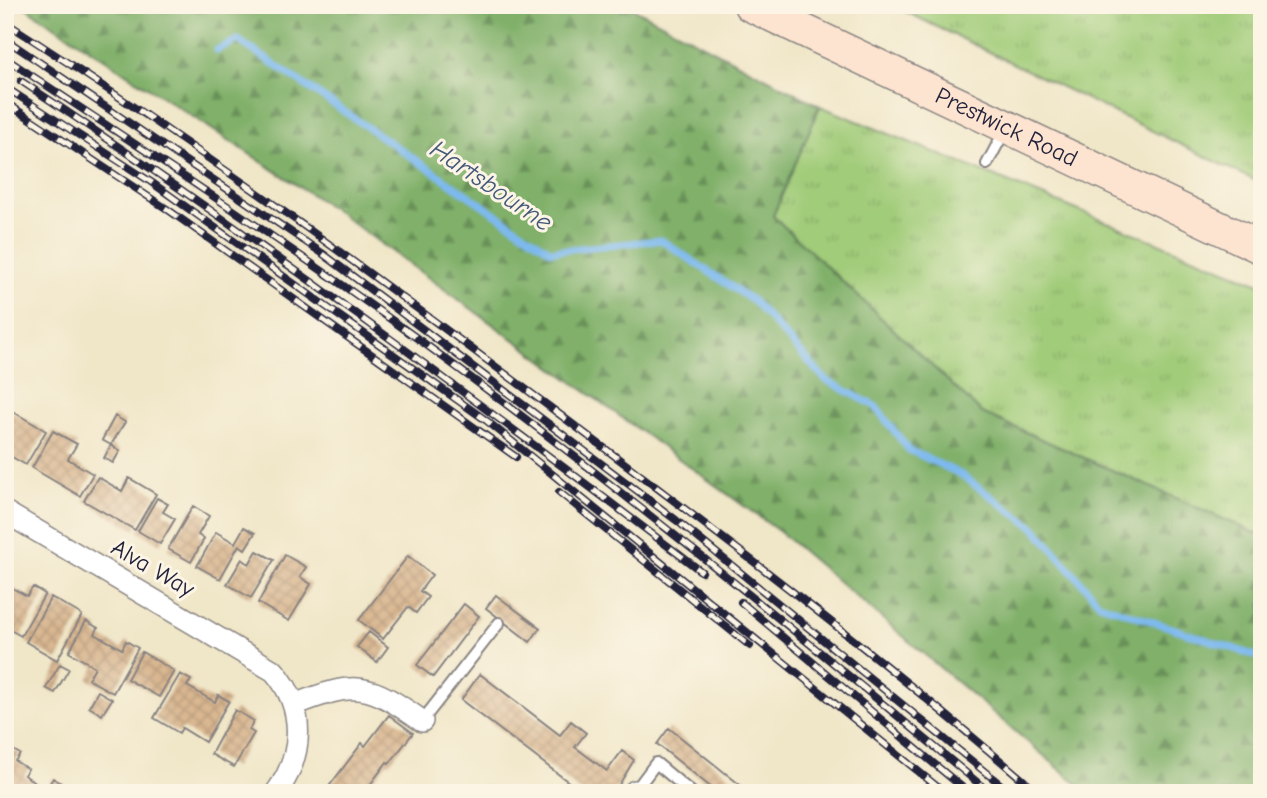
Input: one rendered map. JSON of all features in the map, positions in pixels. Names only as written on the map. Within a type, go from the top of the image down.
[{"type":"main road","name":"Prestwick Road","points":[[750,5],[1262,248]]},
{"type":"street","name":"Alva Way","points":[[5,512],[274,671],[295,705]]},
{"type":"street","points":[[276,793],[295,759],[298,736],[295,705],[330,691],[371,690],[385,695],[422,721]]},
{"type":"lane","points":[[987,164],[1007,127]]},
{"type":"lane","points":[[422,721],[499,623]]},
{"type":"lane","points":[[634,792],[656,763],[692,793]]},
{"type":"green space","points":[[22,5],[627,5],[820,106],[773,216],[982,413],[1262,536],[1262,793],[1088,793],[780,532],[332,208]]},
{"type":"green space","points":[[892,5],[1262,5],[1262,184]]},
{"type":"green space","points":[[820,106],[1262,285],[1262,536],[982,413],[772,216]]},
{"type":"building","points":[[5,407],[46,431],[26,465],[5,453]]},
{"type":"building","points":[[115,416],[125,422],[111,445],[102,440]]},
{"type":"building","points":[[53,431],[77,444],[68,459],[93,474],[80,496],[32,468]]},
{"type":"building","points":[[111,445],[120,451],[113,463],[104,458]]},
{"type":"building","points":[[98,477],[122,491],[129,478],[156,494],[135,530],[84,501]]},
{"type":"building","points":[[157,498],[168,504],[163,512],[175,519],[160,544],[138,531]]},
{"type":"building","points":[[193,506],[209,516],[198,535],[204,539],[191,562],[168,549]]},
{"type":"building","points":[[244,527],[255,533],[245,549],[239,545],[220,579],[197,566],[216,532],[235,543]]},
{"type":"building","points":[[257,551],[274,560],[251,598],[227,584],[242,559],[249,564]]},
{"type":"building","points":[[285,555],[306,567],[300,577],[311,584],[289,621],[258,603]]},
{"type":"building","points":[[408,556],[432,575],[420,591],[428,597],[416,613],[408,607],[383,639],[359,620]]},
{"type":"building","points":[[5,584],[27,596],[33,587],[45,594],[21,636],[5,627]]},
{"type":"building","points":[[496,595],[540,628],[530,642],[486,608]]},
{"type":"building","points":[[51,597],[82,615],[57,660],[26,642]]},
{"type":"building","points":[[464,604],[479,616],[433,677],[417,665]]},
{"type":"building","points":[[86,621],[98,628],[95,634],[122,649],[126,641],[138,648],[113,693],[88,679],[95,667],[69,652]]},
{"type":"building","points":[[369,632],[388,647],[377,662],[357,647]]},
{"type":"building","points":[[142,652],[174,671],[159,697],[127,679]]},
{"type":"building","points":[[60,664],[69,669],[55,693],[46,688]]},
{"type":"building","points":[[180,674],[191,680],[187,686],[215,702],[218,695],[229,701],[205,742],[182,728],[179,733],[154,718]]},
{"type":"building","points":[[480,674],[560,735],[571,721],[586,733],[575,747],[607,771],[622,751],[634,760],[614,793],[583,793],[461,700]]},
{"type":"building","points":[[98,691],[112,699],[102,715],[89,707]]},
{"type":"building","points":[[235,710],[254,721],[249,730],[254,733],[234,767],[211,754]]},
{"type":"building","points":[[389,715],[413,733],[389,764],[387,762],[364,793],[324,793],[362,743],[365,746]]},
{"type":"building","points":[[669,728],[744,788],[739,793],[718,793],[657,744]]},
{"type":"building","points":[[10,748],[20,754],[15,761],[28,769],[24,775],[46,789],[53,778],[77,793],[5,793],[5,756]]},
{"type":"building","points":[[485,785],[497,793],[480,793]]},
{"type":"waterway","name":"Hartsbourne","points":[[217,50],[238,40],[551,251],[661,240],[753,301],[826,380],[875,406],[909,450],[960,474],[1035,528],[1100,604],[1262,658]]},
{"type":"railway","points":[[5,22],[215,163],[487,360],[800,598],[1038,793]]},
{"type":"railway","points":[[5,39],[322,253],[676,520],[1011,793]]},
{"type":"railway","points":[[5,58],[192,182],[438,353],[623,494],[990,793]]},
{"type":"railway","points":[[21,81],[195,199],[366,321],[702,572]]},
{"type":"railway","points":[[5,87],[151,182],[487,421],[945,793]]},
{"type":"railway","points":[[5,102],[167,209],[516,457]]},
{"type":"railway","points":[[559,492],[750,646]]},
{"type":"railway","points":[[741,602],[969,793]]}]
